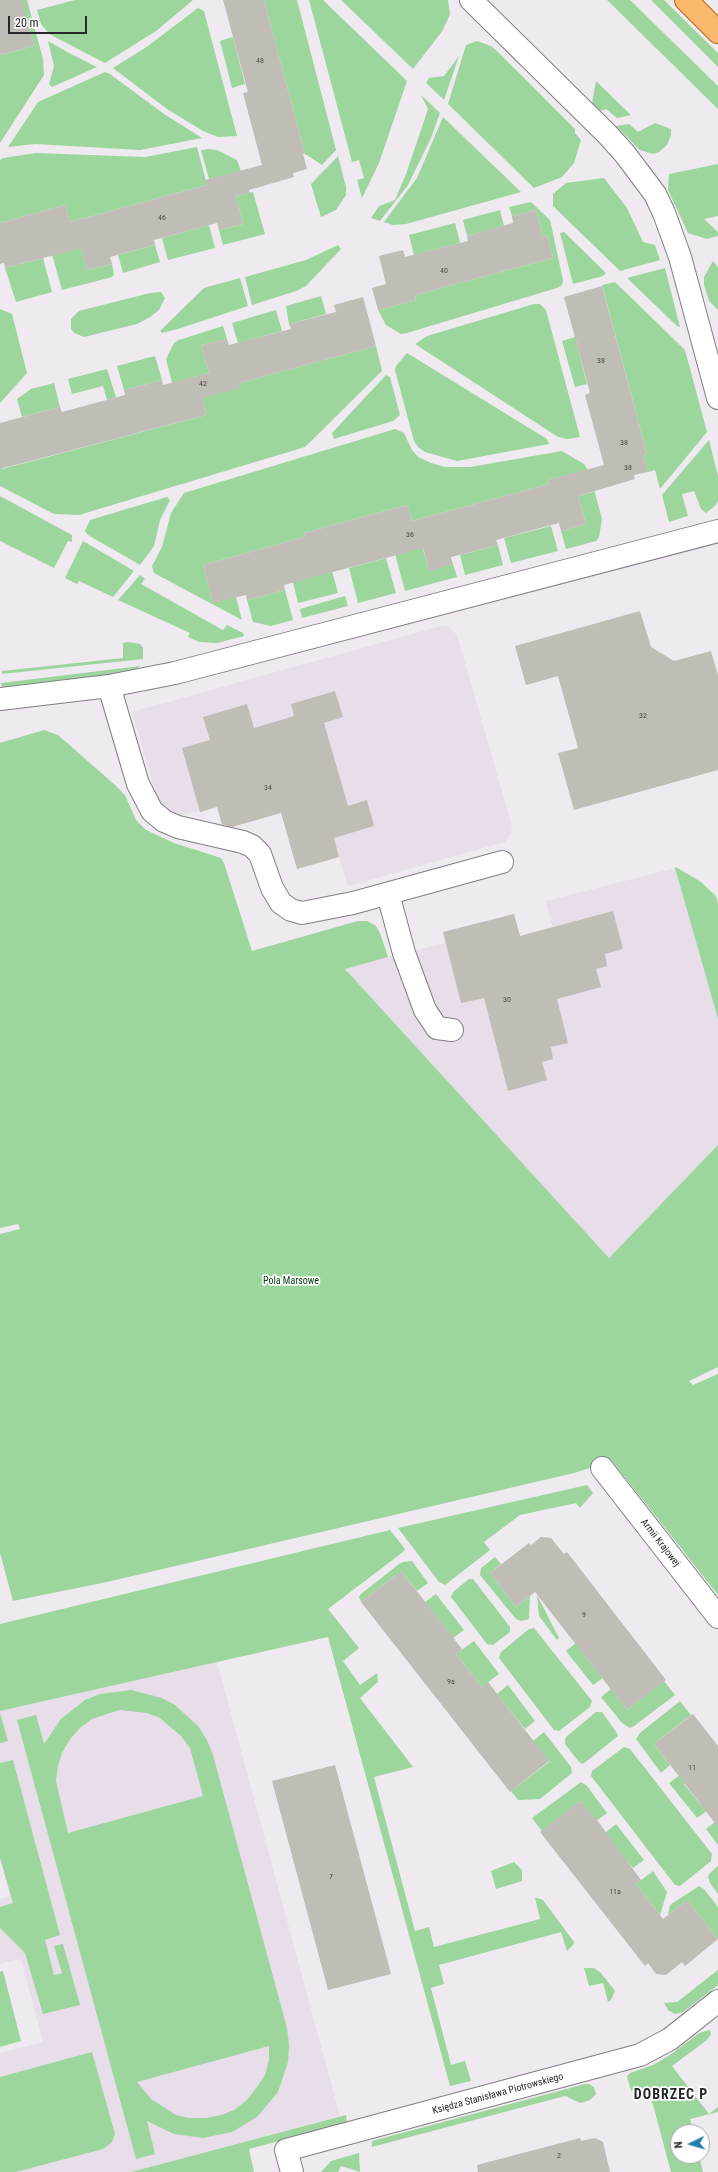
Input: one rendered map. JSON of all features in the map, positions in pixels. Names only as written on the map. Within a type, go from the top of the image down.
[{"type":"main road","points":[[686,0],[718,32]]},
{"type":"street","points":[[471,0],[608,135],[625,154],[655,194],[664,213],[680,257],[718,398]]},
{"type":"street","points":[[0,699],[147,680],[718,531]]},
{"type":"street","points":[[109,686],[138,784],[152,811],[164,822],[178,827],[243,842],[252,846],[260,854],[272,888],[281,903],[292,910],[302,914],[354,904],[502,862]]},
{"type":"street","points":[[388,894],[404,953],[425,1010],[437,1028],[452,1030]]},
{"type":"street","name":"Armii Krajowej","points":[[602,1468],[718,1617]]},
{"type":"street","name":"Księdza Stanisława Piotrowskiego","points":[[292,2172],[286,2150],[602,2067],[640,2055],[657,2048],[718,2001]]},
{"type":"shaded area","points":[[441,626],[448,626],[457,635],[511,823],[512,831],[505,842],[348,886],[339,857],[297,869],[287,833],[287,796],[260,819],[224,829],[217,807],[179,815],[171,813],[158,801],[132,712]]},
{"type":"shaded area","points":[[675,868],[718,1019],[718,1145],[609,1258],[344,968],[445,943],[443,932],[514,914],[520,936],[552,927],[546,901]]},
{"type":"shaded area","points":[[217,1662],[340,2116],[131,2172],[0,2172],[0,2053],[43,2042],[21,1959],[0,1964],[0,1899],[10,1896],[0,1858],[0,1711]]},
{"type":"green space","points":[[17,0],[27,0],[43,59],[44,75],[0,143],[0,55],[34,46],[28,24]]},
{"type":"green space","points":[[75,0],[193,0],[156,31],[105,63],[49,34],[41,24],[37,10]]},
{"type":"green space","points":[[264,0],[297,0],[336,150],[322,165],[305,154]]},
{"type":"green space","points":[[309,0],[323,0],[407,81],[379,163],[362,198],[357,180],[364,178],[359,160],[352,162]]},
{"type":"green space","points":[[341,0],[448,0],[450,14],[443,30],[413,69]]},
{"type":"green space","points":[[607,0],[630,0],[718,86],[718,109]]},
{"type":"green space","points":[[651,0],[664,0],[718,53],[718,67]]},
{"type":"green space","points":[[198,8],[204,11],[237,136],[218,137],[203,131],[167,109],[113,68],[148,46]]},
{"type":"green space","points":[[233,37],[245,84],[232,88],[220,41]]},
{"type":"green space","points":[[48,41],[97,67],[52,87],[49,84],[54,66]]},
{"type":"green space","points":[[477,41],[491,46],[497,51],[575,129],[575,133],[581,140],[574,163],[562,177],[534,188],[448,104],[466,45]]},
{"type":"green space","points":[[459,56],[444,100],[426,83],[429,78],[444,76]]},
{"type":"green space","points":[[105,72],[110,74],[164,114],[202,138],[140,150],[35,144],[8,147],[38,102]]},
{"type":"green space","points":[[596,81],[631,115],[617,118],[606,109],[601,111],[592,103]]},
{"type":"green space","points":[[421,95],[440,113],[431,138],[408,185],[380,221],[371,218],[379,206],[395,200],[406,174],[428,109]]},
{"type":"green space","points":[[443,117],[521,192],[406,224],[393,225],[384,222],[417,178]]},
{"type":"green space","points":[[655,123],[671,129],[671,135],[667,145],[659,152],[653,154],[640,150],[616,126],[629,124],[638,132]]},
{"type":"green space","points":[[197,147],[207,185],[70,222],[65,205],[0,223],[0,160],[3,158],[36,153],[145,157]]},
{"type":"green space","points":[[201,150],[217,150],[237,160],[241,171],[209,179]]},
{"type":"green space","points":[[338,156],[346,187],[346,195],[336,210],[321,217],[311,184]]},
{"type":"green space","points":[[718,164],[718,216],[704,219],[718,232],[718,236],[707,239],[688,233],[668,190],[669,174]]},
{"type":"green space","points":[[604,178],[627,208],[643,242],[655,245],[660,260],[620,271],[553,206],[553,194],[566,183]]},
{"type":"green space","points":[[253,192],[265,234],[223,245],[219,230],[243,224],[236,196]]},
{"type":"green space","points":[[531,202],[550,220],[563,280],[562,285],[557,288],[407,333],[401,334],[386,325],[378,310],[416,300],[415,295],[553,258],[548,236],[543,237],[536,210],[512,216],[509,207]]},
{"type":"green space","points":[[500,210],[504,226],[467,236],[463,220]]},
{"type":"green space","points":[[455,223],[460,243],[414,255],[409,235]]},
{"type":"green space","points":[[209,225],[215,248],[168,260],[162,238]]},
{"type":"green space","points":[[564,232],[606,273],[603,276],[573,284],[560,233]]},
{"type":"green space","points":[[80,243],[87,270],[112,264],[114,274],[112,277],[62,290],[51,251]]},
{"type":"green space","points":[[155,245],[160,262],[123,273],[118,255]]},
{"type":"green space","points":[[338,245],[341,249],[306,286],[296,291],[252,305],[245,277],[306,260]]},
{"type":"green space","points":[[43,258],[52,292],[16,302],[5,268]]},
{"type":"green space","points":[[713,261],[718,267],[718,310],[709,301],[704,285],[704,277]]},
{"type":"green space","points":[[665,268],[680,327],[677,326],[627,278]]},
{"type":"green space","points":[[240,278],[248,306],[178,329],[162,333],[160,331],[204,288]]},
{"type":"green space","points":[[615,282],[685,350],[707,432],[660,489],[655,470],[648,472],[643,455],[647,454],[602,285]]},
{"type":"green space","points":[[161,292],[165,298],[159,310],[137,324],[84,337],[74,333],[71,329],[71,319],[79,311],[150,293]]},
{"type":"green space","points":[[321,296],[326,314],[289,324],[286,306]]},
{"type":"green space","points":[[534,304],[540,304],[546,310],[580,437],[568,439],[558,437],[415,344],[427,336]]},
{"type":"green space","points":[[0,309],[12,314],[27,373],[0,403]]},
{"type":"green space","points":[[276,310],[282,331],[238,343],[232,323]]},
{"type":"green space","points":[[223,326],[227,339],[201,345],[209,373],[172,383],[166,359],[174,343]]},
{"type":"green space","points":[[575,337],[587,384],[575,387],[562,341]]},
{"type":"green space","points":[[376,346],[382,371],[305,447],[79,515],[54,514],[0,486],[0,467],[2,469],[206,415],[202,398],[239,383]]},
{"type":"green space","points":[[407,353],[547,439],[549,444],[457,461],[425,452],[418,447],[414,441],[395,370],[396,366]]},
{"type":"green space","points":[[155,356],[162,380],[124,390],[117,366]]},
{"type":"green space","points":[[107,369],[116,397],[107,400],[103,386],[72,394],[68,379]]},
{"type":"green space","points":[[386,375],[390,377],[400,415],[393,421],[334,439],[332,433]]},
{"type":"green space","points":[[54,383],[60,407],[22,417],[17,399],[31,389]]},
{"type":"green space","points":[[395,429],[404,433],[412,450],[418,457],[445,467],[470,467],[562,451],[584,464],[590,474],[602,519],[599,537],[596,541],[566,549],[561,531],[586,524],[578,496],[593,492],[586,470],[548,480],[549,484],[412,521],[407,505],[304,533],[305,537],[203,565],[213,603],[236,597],[242,620],[154,573],[152,566],[162,547],[171,513],[184,493]]},
{"type":"green space","points":[[709,440],[718,476],[718,501],[715,506],[706,513],[701,509],[694,491],[682,494],[688,516],[669,522],[662,495]]},
{"type":"green space","points":[[0,496],[72,535],[72,542],[68,541],[54,568],[0,541]]},
{"type":"green space","points":[[167,497],[170,500],[160,520],[154,546],[140,565],[88,535],[85,531],[90,520]]},
{"type":"green space","points":[[551,526],[558,551],[511,563],[504,538]]},
{"type":"green space","points":[[83,541],[134,571],[113,597],[79,581],[77,584],[65,578]]},
{"type":"green space","points":[[421,543],[429,570],[453,564],[457,577],[405,591],[394,550]]},
{"type":"green space","points":[[498,545],[503,565],[465,575],[460,555]]},
{"type":"green space","points":[[386,558],[396,593],[358,603],[349,568]]},
{"type":"green space","points":[[331,567],[338,593],[298,603],[293,582]]},
{"type":"green space","points":[[140,575],[145,579],[141,584],[223,630],[227,625],[243,633],[244,636],[217,643],[199,642],[188,637],[190,633],[118,600]]},
{"type":"green space","points":[[285,590],[293,620],[271,626],[253,622],[247,600]]},
{"type":"green space","points":[[345,596],[348,606],[302,618],[300,609]]},
{"type":"green space","points":[[128,642],[140,644],[143,648],[143,659],[2,674],[2,671],[123,658],[123,643]]},
{"type":"green space","points":[[140,666],[135,670],[109,675],[2,687],[1,683]]},
{"type":"green space","name":"Pola Marsowe","points":[[44,730],[58,735],[115,785],[125,795],[136,820],[146,830],[174,843],[221,858],[224,863],[252,951],[358,921],[367,921],[376,926],[380,933],[388,957],[345,969],[609,1258],[718,1145],[718,1367],[689,1381],[693,1385],[718,1374],[718,1595],[612,1461],[574,1473],[107,1582],[13,1601],[0,1553],[0,1234],[20,1229],[18,1224],[0,1228],[0,743]]},
{"type":"green space","points":[[676,867],[701,882],[716,896],[718,904],[718,1019],[675,868]]},
{"type":"green space","points":[[587,1485],[593,1493],[580,1508],[576,1503],[520,1515],[484,1542],[490,1550],[445,1585],[439,1582],[398,1528]]},
{"type":"green space","points":[[390,1530],[405,1549],[403,1552],[328,1609],[359,1648],[343,1661],[360,1685],[377,1673],[378,1682],[360,1698],[413,1767],[374,1777],[415,1931],[429,1927],[434,1947],[540,1919],[535,1898],[538,1898],[543,1900],[574,1942],[574,1944],[567,1951],[561,1932],[439,1965],[444,1984],[431,1988],[451,2065],[465,2061],[471,2081],[450,2086],[328,1637],[0,1711],[0,1624]]},
{"type":"green space","points":[[495,1557],[501,1564],[490,1573],[516,1607],[530,1596],[529,1619],[521,1621],[516,1619],[480,1575],[481,1568]]},
{"type":"green space","points":[[412,1561],[428,1583],[417,1591],[401,1571],[361,1602],[359,1597],[361,1594],[399,1564]]},
{"type":"green space","points":[[469,1579],[473,1579],[510,1627],[510,1632],[493,1645],[487,1644],[451,1597],[453,1592]]},
{"type":"green space","points":[[436,1594],[464,1630],[453,1638],[425,1602]]},
{"type":"green space","points":[[537,1595],[559,1638],[557,1640],[539,1616]]},
{"type":"green space","points":[[534,1628],[592,1701],[590,1707],[559,1731],[554,1730],[499,1658],[501,1652],[529,1629]]},
{"type":"green space","points":[[474,1641],[499,1674],[482,1687],[456,1654]]},
{"type":"green space","points":[[577,1642],[581,1651],[596,1670],[598,1669],[604,1677],[593,1685],[566,1651]]},
{"type":"green space","points":[[664,1681],[675,1695],[630,1728],[622,1723],[601,1697],[611,1689],[627,1710]]},
{"type":"green space","points":[[508,1685],[535,1721],[525,1729],[497,1694]]},
{"type":"green space","points":[[131,1690],[162,1698],[175,1705],[198,1726],[207,1740],[213,1755],[287,2028],[289,2045],[288,2062],[278,2092],[257,2117],[232,2132],[203,2138],[174,2134],[147,2121],[155,2154],[136,2159],[17,1720],[36,1715],[44,1744],[61,1719],[85,1700],[100,1694]],"holes":[[[119,1710],[147,1713],[160,1718],[181,1736],[190,1748],[203,1796],[68,1833],[56,1781],[62,1753],[70,1739],[80,1728],[92,1719]],[[269,2046],[269,2060],[265,2075],[257,2087],[247,2100],[234,2110],[221,2115],[206,2118],[189,2118],[176,2115],[151,2099],[137,2082]]]},
{"type":"green space","points":[[680,1701],[691,1715],[654,1744],[670,1765],[661,1773],[636,1739],[640,1733]]},
{"type":"green space","points":[[596,1712],[602,1712],[618,1736],[583,1764],[579,1762],[565,1744],[565,1740],[566,1737]]},
{"type":"green space","points":[[0,1713],[8,1741],[0,1743]]},
{"type":"green space","points":[[544,1732],[571,1767],[572,1773],[540,1799],[518,1800],[511,1791],[549,1762],[533,1741]]},
{"type":"green space","points":[[624,1747],[630,1749],[712,1854],[711,1861],[680,1886],[675,1885],[591,1776],[592,1771]]},
{"type":"green space","points":[[13,1760],[60,1935],[45,1940],[54,1975],[62,1973],[54,1946],[63,1944],[80,2005],[43,2014],[25,1953],[0,1928],[0,1907],[13,1903],[0,1858],[0,1763]]},
{"type":"green space","points":[[680,1775],[686,1782],[684,1784],[700,1804],[708,1810],[697,1818],[669,1783]]},
{"type":"green space","points":[[581,1782],[587,1786],[607,1813],[596,1821],[580,1801],[542,1831],[532,1818]]},
{"type":"green space","points":[[716,1821],[718,1823],[718,1845],[706,1829]]},
{"type":"green space","points":[[616,1824],[644,1860],[633,1868],[627,1861],[625,1862],[605,1833]]},
{"type":"green space","points":[[514,1862],[522,1870],[522,1881],[496,1889],[491,1871]]},
{"type":"green space","points":[[718,1866],[718,1894],[710,1883],[708,1877],[709,1874]]},
{"type":"green space","points":[[653,1871],[667,1892],[660,1915],[636,1884]]},
{"type":"green space","points":[[699,1886],[704,1889],[718,1907],[718,1939],[687,1900],[668,1915],[670,1905]]},
{"type":"green space","points":[[584,1968],[594,1968],[601,1973],[615,1991],[611,2000],[608,2002],[603,1983],[589,1986]]},
{"type":"green space","points":[[718,1970],[718,1985],[683,2012],[675,2014],[668,2010],[664,2003],[677,2002]]},
{"type":"green space","points":[[3,1971],[21,2041],[0,2047],[0,1972]]},
{"type":"green space","points":[[710,2030],[711,2034],[707,2040],[672,2066],[709,2114],[718,2107],[718,2112],[690,2119],[691,2124],[670,2124],[670,2164],[701,2164],[703,2172],[671,2172],[648,2086],[631,2091],[627,2076],[630,2073],[653,2065],[673,2053],[699,2033]]},
{"type":"green space","points":[[92,2052],[115,2134],[112,2142],[103,2149],[16,2172],[0,2172],[0,2077]]},
{"type":"green space","points":[[589,2084],[594,2087],[596,2094],[590,2100],[580,2103],[565,2096],[372,2147],[372,2141]]},
{"type":"green space","points":[[346,2115],[347,2123],[249,2149],[254,2172],[131,2172]]},
{"type":"green space","points":[[359,2153],[360,2172],[341,2166],[338,2172],[321,2172],[331,2161]]},
{"type":"building","points":[[0,0],[22,0],[34,46],[0,55]]},
{"type":"building","points":[[223,0],[264,0],[305,154],[303,154],[307,169],[293,173],[294,177],[249,190],[250,193],[236,196],[243,224],[219,230],[217,223],[154,240],[155,245],[110,257],[112,264],[87,270],[81,248],[5,268],[4,263],[0,264],[0,223],[65,205],[70,222],[207,185],[205,180],[262,165],[243,93],[248,92]]},
{"type":"building","points":[[536,210],[543,237],[548,236],[553,258],[415,295],[416,300],[378,310],[372,288],[386,284],[379,256],[403,250],[405,257],[468,241],[467,236],[513,223],[512,216]]},
{"type":"building","points":[[602,286],[647,454],[643,455],[648,472],[634,475],[635,479],[578,496],[586,524],[561,531],[559,523],[496,540],[498,545],[451,557],[453,564],[429,571],[423,548],[284,585],[285,590],[247,600],[246,595],[213,603],[203,565],[305,537],[304,533],[407,505],[412,521],[549,484],[548,480],[604,465],[585,395],[590,393],[564,297]]},
{"type":"building","points":[[363,297],[376,346],[239,383],[240,388],[202,398],[206,415],[0,469],[0,423],[60,407],[62,412],[125,395],[124,390],[162,380],[163,385],[209,373],[201,345],[227,339],[229,345],[291,329],[289,324],[336,312],[334,305]]},
{"type":"building","points":[[640,611],[651,647],[674,661],[711,651],[718,675],[718,770],[574,810],[558,753],[578,748],[558,676],[526,685],[515,646]]},
{"type":"building","points":[[335,691],[343,717],[324,723],[348,806],[367,800],[374,826],[334,838],[339,857],[297,869],[281,813],[232,827],[222,824],[217,807],[200,812],[182,748],[210,740],[203,717],[247,704],[254,728],[294,716],[291,704]]},
{"type":"building","points":[[613,911],[623,949],[605,954],[607,966],[596,969],[601,987],[557,999],[568,1043],[551,1047],[553,1059],[542,1062],[547,1080],[508,1091],[484,998],[461,1003],[443,932],[514,914],[520,936]]},
{"type":"building","points":[[541,1537],[551,1538],[564,1554],[567,1552],[666,1680],[627,1710],[535,1592],[516,1607],[490,1573],[529,1543],[531,1545]]},
{"type":"building","points":[[401,1571],[462,1649],[456,1654],[482,1687],[488,1682],[549,1761],[510,1792],[361,1602]]},
{"type":"building","points":[[693,1714],[718,1746],[718,1827],[654,1744]]},
{"type":"building","points":[[335,1765],[391,1974],[328,1990],[272,1781]]},
{"type":"building","points":[[580,1801],[597,1820],[641,1880],[636,1884],[663,1919],[687,1900],[718,1939],[685,1966],[682,1962],[666,1975],[656,1974],[648,1963],[645,1966],[540,1832]]},
{"type":"building","points":[[580,2138],[581,2141],[595,2138],[603,2142],[610,2172],[478,2172],[477,2165]]},
{"type":"district","name":"DOBRZEC P","points":[[671,2095]]}]
